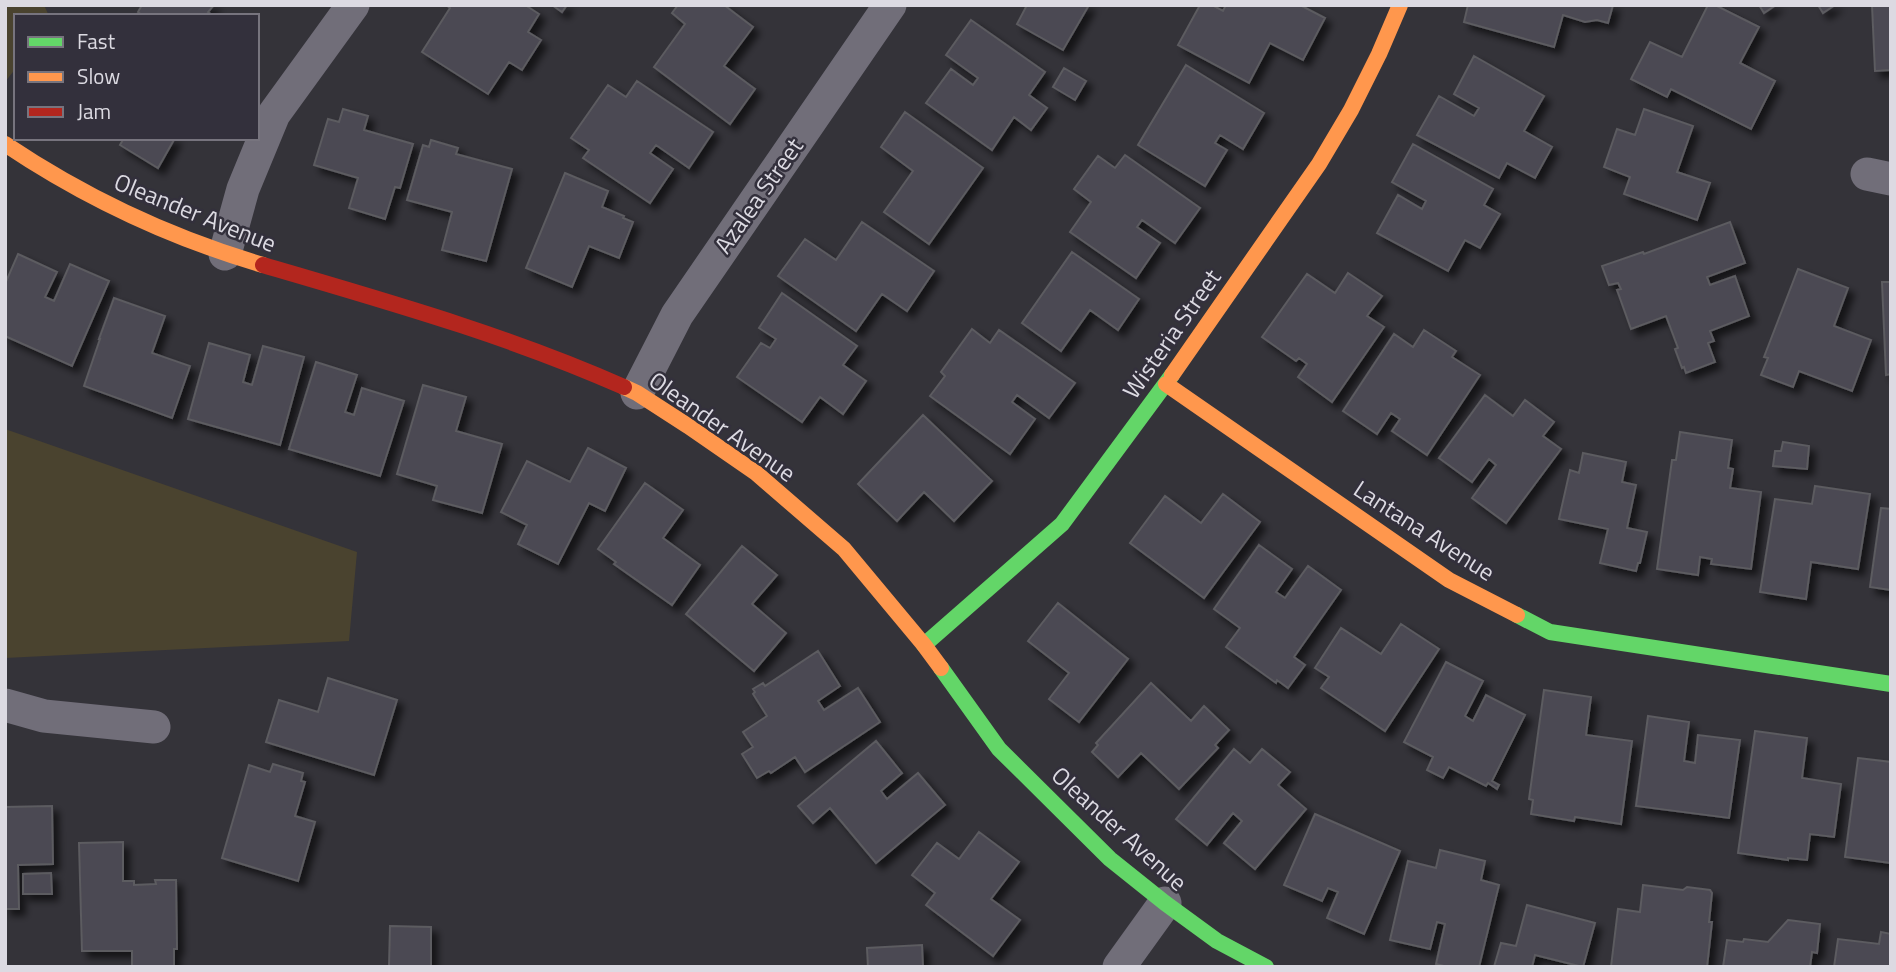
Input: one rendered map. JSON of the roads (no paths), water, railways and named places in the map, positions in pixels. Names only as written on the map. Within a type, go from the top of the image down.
[{"type":"street","points":[[225,254],[243,189],[274,114],[353,5]]},
{"type":"street","name":"Azalea Street","points":[[637,393],[677,315],[890,5]]},
{"type":"street","name":"Wisteria Street","points":[[924,645],[1062,524],[1166,384],[1319,164],[1351,110],[1400,5]]},
{"type":"street","name":"Oleander Avenue","points":[[5,144],[44,170],[131,216],[225,254],[474,328],[575,365],[637,393],[755,473],[844,549],[924,645],[999,749],[1110,859],[1217,941],[1266,967]]},
{"type":"street","name":"Lantana Avenue","points":[[1166,384],[1449,580],[1549,632],[1891,684]]},
{"type":"street","points":[[5,705],[44,716],[154,727]]},
{"type":"street","points":[[1119,967],[1165,903]]}]
